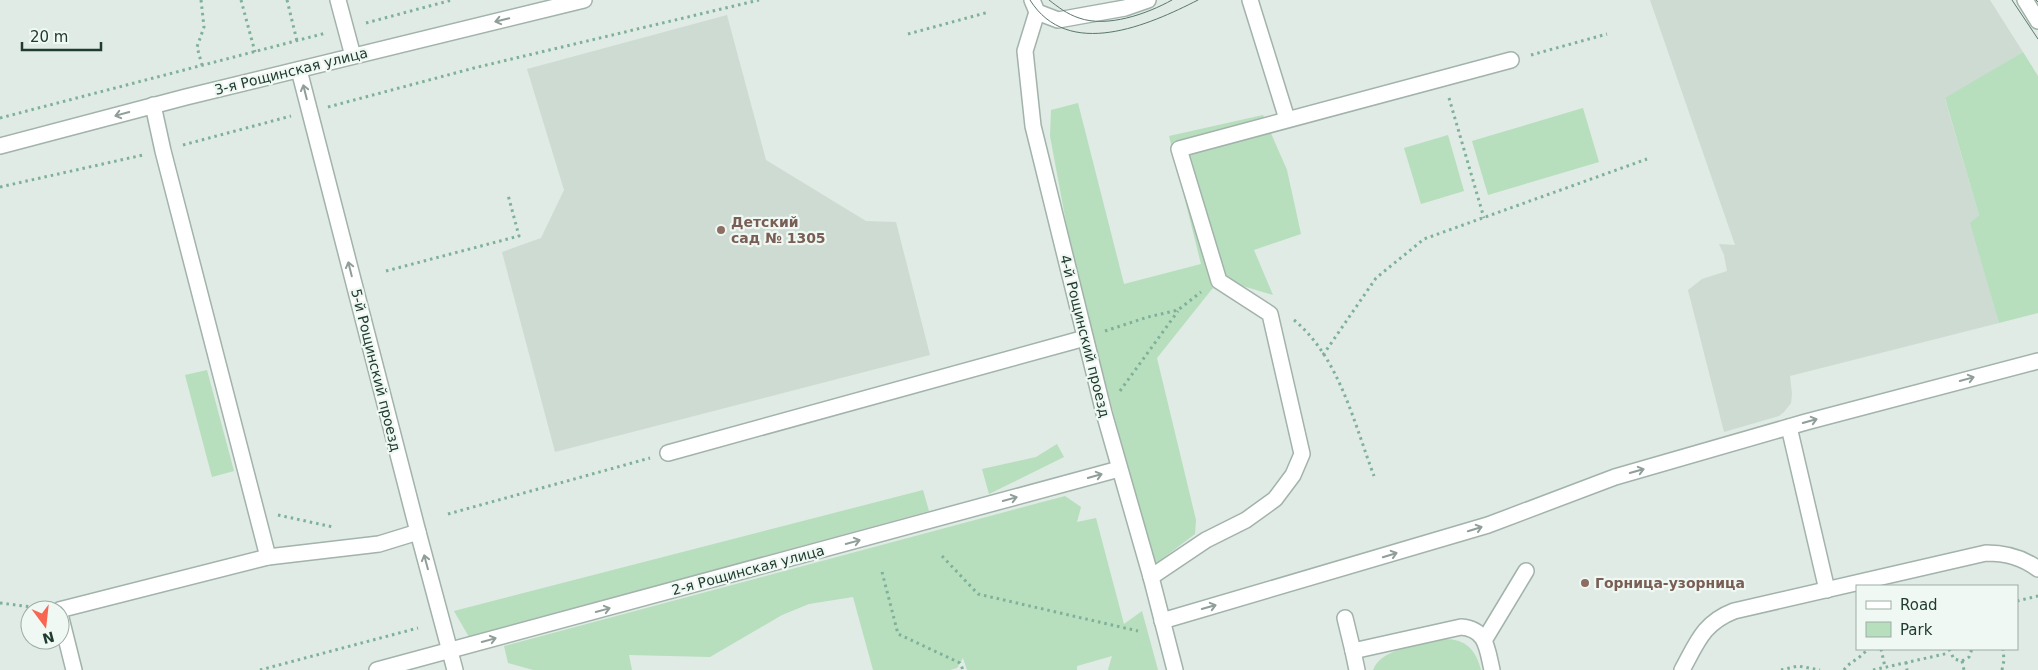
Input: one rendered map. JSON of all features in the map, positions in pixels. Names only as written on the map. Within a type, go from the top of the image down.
[{"type":"street","points":[[338,0],[353,56]]},
{"type":"street","name":"3-я Рощинская улица","points":[[0,146],[353,56],[527,7],[584,0]]},
{"type":"street","points":[[1034,6],[1058,20],[1107,12],[1148,0]]},
{"type":"street","points":[[1250,0],[1287,119]]},
{"type":"street","name":"4-й Рощинский проезд","points":[[1034,6],[1025,51],[1033,126],[1119,469],[1151,577],[1175,670]]},
{"type":"street","points":[[1151,577],[1206,540],[1246,520],[1275,499],[1293,475],[1302,454],[1270,314],[1219,281],[1179,149],[1511,60]]},
{"type":"street","name":"5-й Рощинский проезд","points":[[299,70],[455,670]]},
{"type":"street","points":[[153,106],[268,557]]},
{"type":"street","points":[[668,453],[1085,338]]},
{"type":"street","points":[[1162,621],[1488,524],[1615,477],[1789,426],[2038,361]]},
{"type":"street","points":[[1789,426],[1828,590]]},
{"type":"street","name":"2-я Рощинская улица","points":[[377,670],[1119,469]]},
{"type":"street","points":[[70,607],[268,557],[379,544],[418,532]]},
{"type":"street","points":[[1682,670],[1708,626],[1717,619],[1734,611],[1986,552],[2003,553],[2018,557],[2038,569]]},
{"type":"street","points":[[1485,639],[1526,571]]},
{"type":"street","points":[[1345,618],[1357,670]]},
{"type":"street","points":[[1353,651],[1462,627],[1476,630],[1485,639],[1492,670]]},
{"type":"street","points":[[68,650],[74,670]]},
{"type":"path","points":[[200,0],[204,27],[197,47],[202,65]]},
{"type":"path","points":[[241,0],[255,52]]},
{"type":"path","points":[[287,0],[297,41]]},
{"type":"path","points":[[0,118],[452,0]]},
{"type":"path","points":[[0,187],[163,151],[474,68],[759,0]]},
{"type":"path","points":[[908,34],[989,12]]},
{"type":"path","points":[[1511,60],[1607,34]]},
{"type":"path","points":[[1444,78],[1484,218]]},
{"type":"path","points":[[1323,355],[1376,278],[1424,239],[1647,160]]},
{"type":"path","points":[[386,271],[519,236],[508,195]]},
{"type":"path","points":[[1117,395],[1178,310],[1209,285],[1219,281]]},
{"type":"path","points":[[1085,338],[1148,317],[1178,310]]},
{"type":"path","points":[[1270,314],[1288,316],[1309,332],[1340,386],[1374,476]]},
{"type":"path","points":[[448,514],[668,453]]},
{"type":"path","points":[[255,510],[338,528]]},
{"type":"path","points":[[942,556],[978,594],[1138,631]]},
{"type":"path","points":[[882,572],[898,634],[960,663],[963,670]]},
{"type":"path","points":[[2018,601],[2038,596]]},
{"type":"path","points":[[0,603],[20,606]]},
{"type":"path","points":[[260,670],[418,628]]},
{"type":"path","points":[[1844,670],[1866,650]]},
{"type":"path","points":[[1881,650],[1885,667]]},
{"type":"path","points":[[1873,670],[1949,651],[1954,659],[1962,661],[1969,657],[1972,650]]},
{"type":"path","points":[[2002,670],[2003,650]]},
{"type":"path","points":[[1962,661],[1964,670]]},
{"type":"path","points":[[1906,662],[1908,670]]},
{"type":"path","points":[[1781,670],[1798,666],[1820,670]]},
{"type":"shaded area","points":[[1650,0],[1990,0],[2023,52],[1945,99],[1979,215],[1971,223],[1999,323],[1790,376],[1791,403],[1784,412],[1779,416],[1724,432],[1688,290],[1702,279],[1727,271],[1724,255],[1719,244],[1735,245]]},
{"type":"shaded area","name":"Детский сад № 1305","points":[[727,15],[766,160],[866,221],[896,222],[930,355],[555,452],[502,252],[541,238],[564,190],[527,69]]},
{"type":"green space","points":[[2023,52],[2038,76],[2038,313],[1999,323],[1970,223],[1979,215],[1945,98]]},
{"type":"green space","points":[[1078,103],[1124,284],[1201,264],[1169,136],[1263,115],[1287,170],[1301,234],[1254,250],[1273,295],[1226,281],[1212,289],[1157,358],[1196,520],[1195,534],[1154,565],[1074,265],[1050,136],[1051,110]]},
{"type":"green space","points":[[1583,108],[1599,162],[1488,195],[1472,141]]},
{"type":"green space","points":[[1448,135],[1464,191],[1421,204],[1404,148]]},
{"type":"green space","points":[[207,370],[234,471],[212,477],[185,375]]},
{"type":"green space","points":[[1057,444],[1064,457],[989,494],[982,469],[1036,457]]},
{"type":"green space","points":[[923,490],[929,511],[469,637],[454,611]]},
{"type":"green space","points":[[1065,496],[1081,507],[1077,522],[1096,518],[1124,624],[1142,611],[1158,670],[1108,670],[1112,656],[1077,666],[1077,670],[967,670],[963,658],[957,668],[950,670],[873,670],[853,597],[809,604],[782,615],[710,657],[629,655],[632,670],[533,670],[508,663],[504,646]]},
{"type":"green space","points":[[1445,639],[1459,641],[1469,647],[1473,651],[1481,670],[1373,670],[1378,662],[1394,651]]},
{"type":"tram line","points":[[1030,0],[1046,19],[1065,29],[1087,33],[1110,32],[1133,27],[1178,10],[1198,0]]},
{"type":"tram line","points":[[1049,0],[1063,10],[1090,21],[1127,18],[1172,0]]},
{"type":"tram line","points":[[2012,0],[2038,39]]},
{"type":"place","name":"Детский сад № 1305","points":[[721,230]]},
{"type":"place","name":"Горница-узорница","points":[[1585,583]]}]
